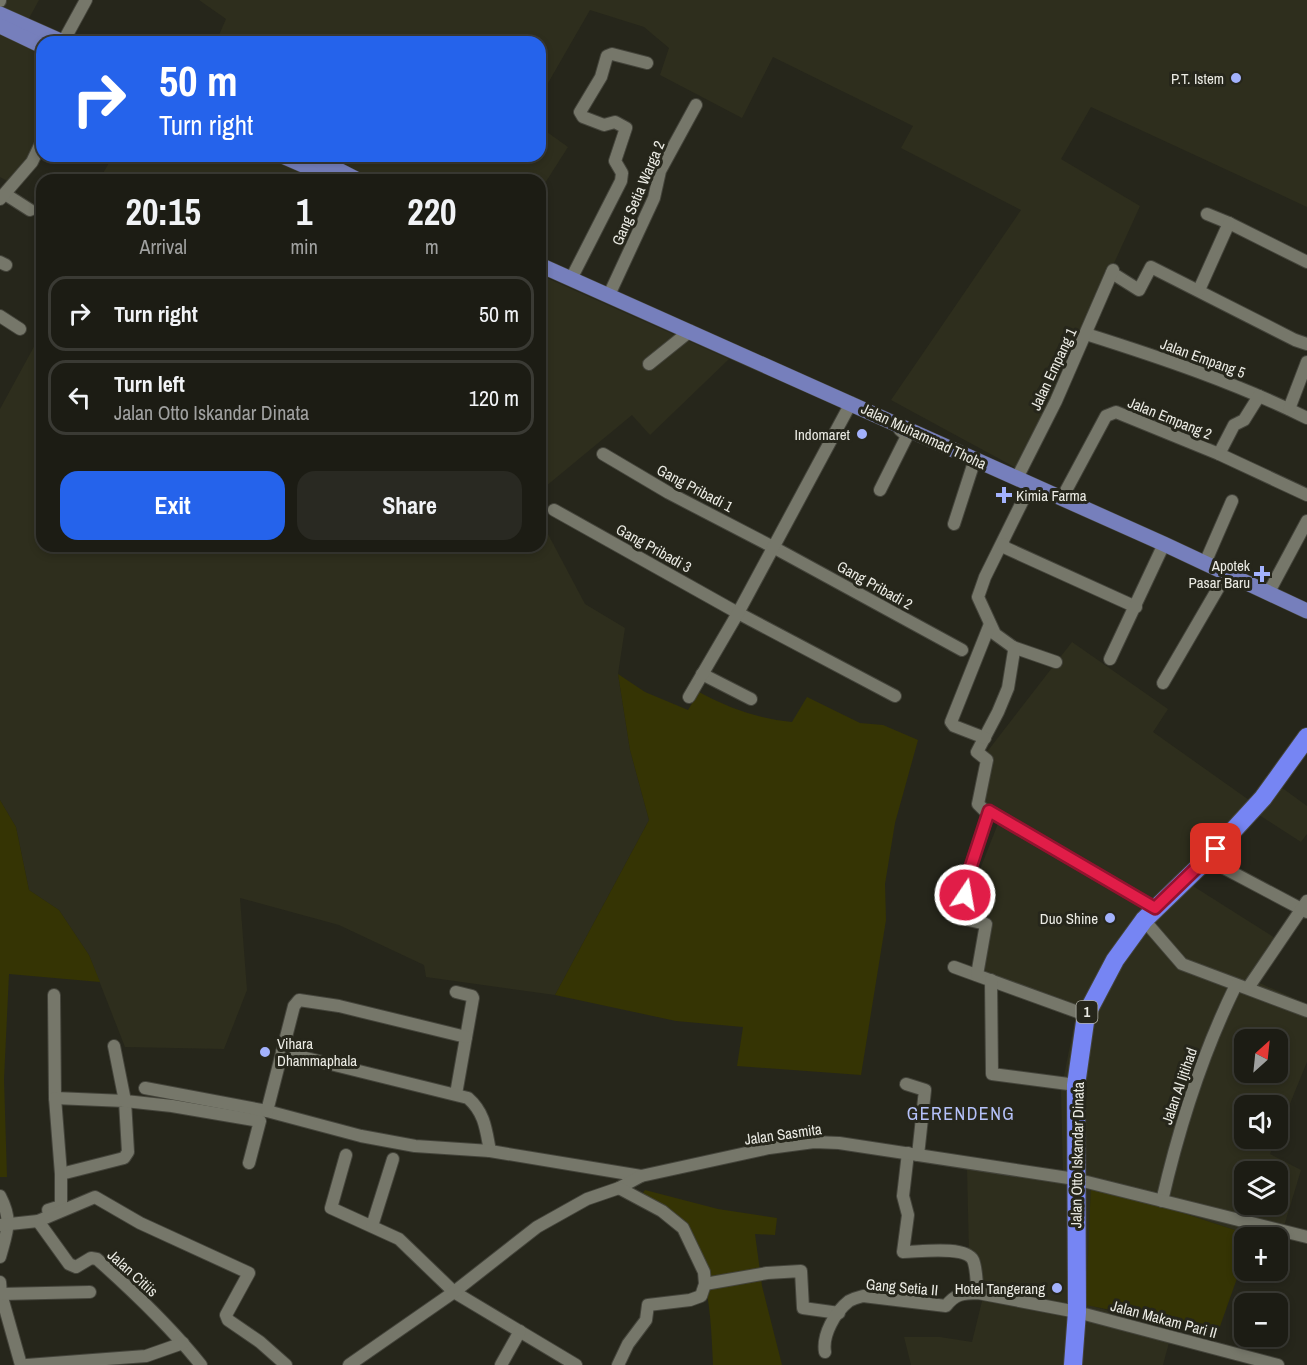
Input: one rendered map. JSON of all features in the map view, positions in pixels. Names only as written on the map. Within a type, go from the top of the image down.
[{"type":"highway","name":"Jalan Otto Iskandar Dinata","points":[[1073,1365],[1077,1312],[1076,1085],[1086,1015],[1115,960],[1149,914],[1207,859],[1263,798],[1305,743]]},
{"type":"main road","points":[[0,14],[50,36]]},
{"type":"main road","points":[[0,26],[36,43]]},
{"type":"main road","points":[[296,162],[323,174]]},
{"type":"main road","points":[[323,162],[346,174]]},
{"type":"main road","name":"Jalan Muhammad Thoha","points":[[546,268],[1164,544],[1307,611]]},
{"type":"street","points":[[66,36],[86,0]]},
{"type":"street","points":[[572,279],[621,181],[622,173],[615,161],[626,128],[615,122],[604,125],[582,117],[580,112],[601,77],[607,56],[612,54],[647,63]]},
{"type":"street","name":"Gang Setia Warga 2","points":[[609,295],[654,198],[660,171],[696,105]]},
{"type":"street","points":[[30,210],[2,196],[32,162],[36,154]]},
{"type":"street","points":[[1207,214],[1307,262]]},
{"type":"street","points":[[1229,223],[1199,290],[1294,340],[1307,344]]},
{"type":"street","name":"Jalan Empang 1","points":[[990,624],[978,597],[985,577],[1003,543],[1024,481],[1056,401],[1112,272],[1139,290],[1151,267],[1199,290]]},
{"type":"street","points":[[0,316],[20,329]]},
{"type":"street","points":[[649,364],[690,331]]},
{"type":"street","name":"Jalan Empang 5","points":[[1086,333],[1188,367],[1307,418]]},
{"type":"street","points":[[1288,409],[1307,362]]},
{"type":"street","points":[[1220,454],[1234,425],[1244,420],[1259,396]]},
{"type":"street","points":[[689,697],[738,612],[851,403]]},
{"type":"street","name":"Jalan Empang 2","points":[[1062,498],[1106,416],[1116,412],[1220,454],[1307,495]]},
{"type":"street","points":[[880,490],[907,436],[900,430],[901,426]]},
{"type":"street","name":"Gang Pribadi 1","points":[[603,454],[669,493],[773,547]]},
{"type":"street","points":[[954,524],[975,459]]},
{"type":"street","points":[[1205,563],[1232,501]]},
{"type":"street","name":"Gang Pribadi 3","points":[[554,510],[895,696]]},
{"type":"street","points":[[1269,592],[1307,521]]},
{"type":"street","points":[[1003,543],[1006,548],[1136,607]]},
{"type":"street","points":[[1110,659],[1164,544]]},
{"type":"street","name":"Gang Pribadi 2","points":[[773,547],[962,650]]},
{"type":"street","points":[[1162,683],[1227,573]]},
{"type":"street","points":[[990,624],[995,634],[1013,647],[1056,662]]},
{"type":"street","points":[[985,738],[954,726],[951,722],[990,624]]},
{"type":"street","points":[[1013,647],[1008,688],[978,752],[987,760],[978,804],[984,810],[989,811],[1149,914],[1182,964],[1307,1011]]},
{"type":"street","points":[[702,674],[751,699]]},
{"type":"street","points":[[977,975],[986,924],[960,918],[969,872],[989,811]]},
{"type":"street","points":[[1207,859],[1305,908]]},
{"type":"street","name":"Jalan Al Ijtihad","points":[[1162,1201],[1175,1145],[1215,1029],[1242,987],[1305,908]]},
{"type":"street","points":[[954,968],[1086,1015]]},
{"type":"street","points":[[991,980],[992,1074],[1076,1085]]},
{"type":"street","points":[[456,992],[473,998],[456,1094]]},
{"type":"street","points":[[54,995],[55,1098],[62,1209]]},
{"type":"street","points":[[249,1162],[294,1006],[299,1000],[466,1037]]},
{"type":"street","points":[[61,1174],[126,1156],[128,1152],[125,1101],[114,1046]]},
{"type":"street","points":[[282,1052],[468,1098],[477,1107],[485,1122],[490,1151]]},
{"type":"street","points":[[906,1084],[925,1090],[903,1196],[908,1215],[903,1252],[957,1250],[970,1256],[974,1262],[978,1293]]},
{"type":"street","points":[[145,1088],[180,1100],[262,1114],[361,1136],[415,1146],[490,1151],[629,1183],[683,1228],[704,1272],[705,1284],[701,1296],[690,1300],[648,1305],[646,1320],[628,1344],[618,1365]]},
{"type":"street","points":[[55,1098],[125,1101],[180,1100]]},
{"type":"street","name":"Jalan Sasmita","points":[[349,1365],[454,1292],[537,1227],[587,1199],[629,1183],[770,1148],[814,1142],[839,1143],[1075,1179],[1307,1237]]},
{"type":"street","points":[[346,1155],[331,1208],[399,1239],[454,1292],[576,1365]]},
{"type":"street","points":[[372,1226],[393,1159]]},
{"type":"street","points":[[0,1196],[8,1211],[0,1257]]},
{"type":"street","points":[[6,1224],[49,1213],[95,1197],[140,1223],[248,1272],[249,1275],[226,1315],[228,1320],[260,1342],[286,1365]]},
{"type":"street","points":[[6,1224],[38,1221],[49,1213]]},
{"type":"street","name":"Jalan Citiis","points":[[38,1221],[69,1264],[76,1267],[91,1258],[97,1258],[136,1294],[201,1365]]},
{"type":"street","points":[[705,1284],[766,1273],[801,1271],[803,1308],[839,1313]]},
{"type":"street","points":[[0,1282],[1,1294],[21,1365]]},
{"type":"street","points":[[1,1294],[90,1292]]},
{"type":"street","name":"Gang Setia II","points":[[825,1352],[823,1343],[839,1313],[850,1300],[863,1296],[946,1306],[954,1296],[963,1293],[978,1293],[1077,1312]]},
{"type":"street","name":"Jalan Makam Pari II","points":[[1077,1312],[1278,1365]]},
{"type":"street","points":[[501,1365],[520,1331]]},
{"type":"street","points":[[27,1365],[146,1356],[183,1343]]},
{"type":"shaded area","points":[[0,0],[39,0],[28,20],[66,36],[36,36],[36,151],[11,183],[0,177]]},
{"type":"shaded area","points":[[199,0],[1307,0],[1307,207],[1091,107],[1061,159],[1140,206],[1020,470],[891,400],[1021,210],[901,148],[913,126],[773,57],[742,118],[660,75],[669,48],[644,27],[590,10],[546,87],[546,36],[219,36],[226,19]]},
{"type":"shaded area","points":[[546,131],[568,147],[546,182],[546,174],[102,174],[110,162],[546,162]]},
{"type":"shaded area","points":[[546,278],[729,359],[650,435],[632,415],[546,486]]},
{"type":"shaded area","points":[[36,343],[36,552],[546,552],[546,530],[585,604],[625,628],[618,674],[630,750],[649,820],[555,995],[426,977],[424,965],[339,925],[240,898],[247,990],[224,1049],[125,1047],[89,955],[59,910],[29,890],[16,827],[0,800],[0,409]]},
{"type":"shaded area","points":[[1072,642],[1168,709],[1153,732],[1249,800],[1266,776],[1307,806],[1307,834],[1301,842],[1259,815],[1193,886],[1275,938],[1253,980],[1307,1004],[1307,1062],[1288,1109],[1288,1095],[1234,1095],[1234,1149],[1272,1149],[1270,1154],[1284,1161],[1234,1161],[1234,1215],[1287,1215],[1284,1227],[1234,1227],[1234,1230],[1091,1183],[1087,1304],[1172,1331],[1163,1365],[911,1365],[904,1337],[940,1337],[972,1342],[983,1297],[970,1297],[967,1168],[1063,1176],[1061,1091],[1077,1010],[978,975],[991,925],[963,917],[964,887],[973,887],[999,821],[974,806],[983,757]]},
{"type":"shaded area","points":[[618,674],[645,692],[688,710],[699,692],[744,712],[792,722],[807,697],[860,723],[883,725],[918,740],[895,823],[885,884],[886,920],[861,1075],[737,1066],[743,1027],[676,1021],[555,995],[649,820],[630,750]]},
{"type":"shaded area","points":[[0,800],[16,827],[29,890],[59,910],[89,955],[100,982],[9,974],[4,1079],[7,1177],[0,1177]]},
{"type":"shaded area","points":[[1288,1163],[1301,1170],[1288,1213]]},
{"type":"shaded area","points":[[1091,1183],[1234,1230],[1234,1281],[1236,1281],[1218,1332],[1086,1305]]},
{"type":"shaded area","points":[[645,1190],[718,1209],[777,1218],[775,1235],[755,1234],[762,1286],[782,1365],[713,1365],[708,1297],[699,1263],[684,1233],[669,1220],[638,1200]]},
{"type":"place","name":"P.T. Istem","points":[[1236,78]]},
{"type":"place","name":"Indomaret","points":[[862,434]]},
{"type":"place","name":"Kimia Farma","points":[[1004,495]]},
{"type":"place","name":"Apotek Pasar Baru","points":[[1262,574]]},
{"type":"place","name":"Duo Shine","points":[[1110,918]]},
{"type":"place","name":"Vihara Dhammaphala","points":[[265,1052]]},
{"type":"place","name":"Hotel Tangerang","points":[[1057,1288]]},
{"type":"district","name":"GERENDENG","points":[[961,1113]]},
{"type":"route","points":[[965,895],[969,872],[989,811],[1155,908],[1216,849]]}]
